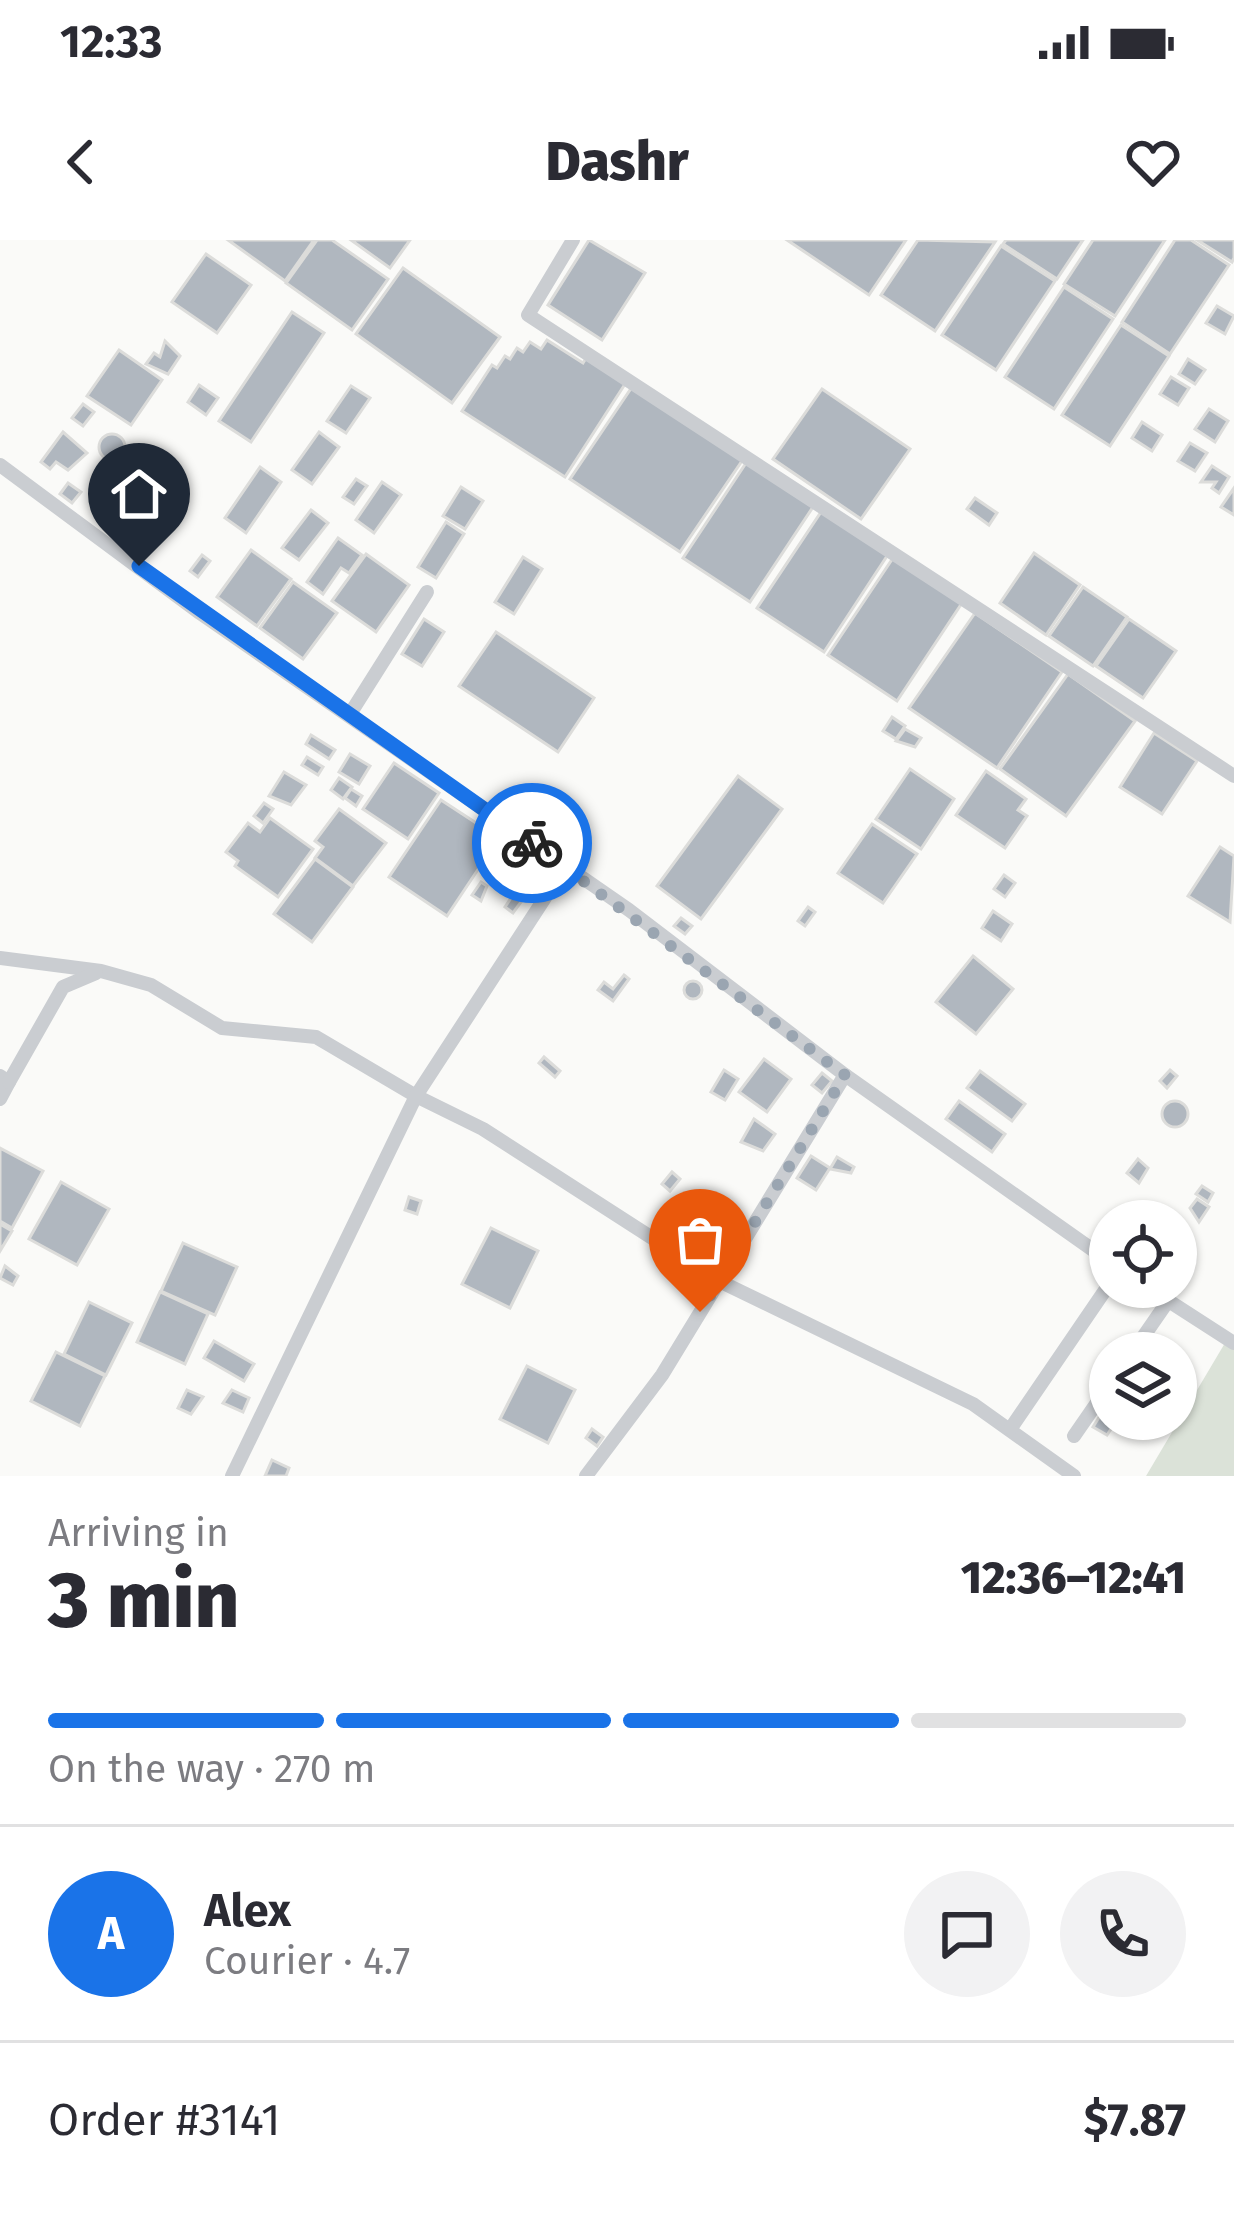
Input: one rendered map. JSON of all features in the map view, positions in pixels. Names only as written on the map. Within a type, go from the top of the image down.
[{"type":"street","points":[[572,240],[528,315],[1234,776]]},
{"type":"street","points":[[0,465],[1089,1247]]},
{"type":"street","points":[[350,714],[427,592]]},
{"type":"street","points":[[232,1476],[416,1096],[565,867]]},
{"type":"street","points":[[0,958],[101,971],[151,985],[222,1028],[316,1036],[416,1096],[483,1129],[719,1281],[1011,1428],[1074,1476]]},
{"type":"street","points":[[0,1100],[5,1079],[63,987],[101,971]]},
{"type":"street","points":[[586,1476],[662,1375],[845,1075]]},
{"type":"street","points":[[1011,1428],[1093,1308]]},
{"type":"street","points":[[1180,1308],[1234,1343]]},
{"type":"street","points":[[1074,1436],[1089,1414]]},
{"type":"shaded area","points":[[1225,1343],[1234,1349],[1234,1476],[1146,1476],[1167,1440],[1197,1440],[1197,1390]]},
{"type":"building","points":[[228,240],[314,240],[285,281]]},
{"type":"building","points":[[317,240],[332,240],[388,279],[352,330],[286,283]]},
{"type":"building","points":[[351,240],[410,240],[390,268]]},
{"type":"building","points":[[589,240],[645,273],[602,340],[548,305]]},
{"type":"building","points":[[787,240],[906,240],[869,295]]},
{"type":"building","points":[[918,240],[995,242],[935,331],[881,295]]},
{"type":"building","points":[[1006,240],[1083,240],[1057,279],[1003,244]]},
{"type":"building","points":[[1093,240],[1165,240],[1115,316],[1064,284]]},
{"type":"building","points":[[1175,240],[1191,240],[1229,265],[1170,354],[1122,322]]},
{"type":"building","points":[[1197,240],[1234,240],[1232,262]]},
{"type":"building","points":[[1001,246],[1055,281],[996,370],[942,335]]},
{"type":"building","points":[[206,254],[251,285],[217,333],[172,302]]},
{"type":"building","points":[[403,268],[500,337],[452,403],[356,334]]},
{"type":"building","points":[[1064,287],[1113,319],[1054,409],[1005,377]]},
{"type":"building","points":[[1217,306],[1234,316],[1225,334],[1206,323]]},
{"type":"building","points":[[292,312],[324,333],[251,442],[219,421]]},
{"type":"building","points":[[1121,325],[1169,356],[1110,446],[1062,415]]},
{"type":"building","points":[[547,340],[583,363],[588,355],[627,381],[565,477],[462,411],[492,365],[497,368],[505,356],[510,359],[517,348],[523,352],[530,342],[541,349]]},
{"type":"building","points":[[165,341],[180,356],[168,374],[146,364],[154,353],[160,357]]},
{"type":"building","points":[[119,350],[162,380],[131,425],[87,396]]},
{"type":"building","points":[[1188,359],[1205,370],[1195,384],[1179,374]]},
{"type":"building","points":[[1171,377],[1189,388],[1178,405],[1160,394]]},
{"type":"building","points":[[634,384],[744,458],[680,552],[570,479]]},
{"type":"building","points":[[199,385],[218,398],[206,415],[188,402]]},
{"type":"building","points":[[351,386],[370,398],[346,433],[327,421]]},
{"type":"building","points":[[822,389],[910,449],[861,519],[773,459]]},
{"type":"building","points":[[83,404],[94,412],[83,426],[72,418]]},
{"type":"building","points":[[1209,409],[1228,421],[1215,442],[1195,429]]},
{"type":"building","points":[[1142,422],[1162,435],[1152,451],[1132,438]]},
{"type":"building","points":[[63,432],[87,453],[68,470],[56,462],[50,469],[41,462]]},
{"type":"building","points":[[319,432],[339,447],[312,484],[292,470]]},
{"type":"building","points":[[112,434],[125,447],[112,460],[99,447]]},
{"type":"building","points":[[1190,443],[1207,453],[1195,471],[1178,461]]},
{"type":"building","points":[[748,460],[815,504],[750,602],[683,558]]},
{"type":"building","points":[[1212,466],[1229,477],[1219,493],[1212,488],[1216,482],[1201,482]]},
{"type":"building","points":[[260,467],[281,482],[246,533],[225,518]]},
{"type":"building","points":[[356,479],[367,486],[354,504],[343,497]]},
{"type":"building","points":[[382,482],[401,495],[374,533],[356,520]]},
{"type":"building","points":[[68,483],[81,492],[72,503],[60,494]]},
{"type":"building","points":[[461,487],[483,501],[465,529],[443,516]]},
{"type":"building","points":[[1234,488],[1234,515],[1221,507]]},
{"type":"building","points":[[975,498],[997,513],[989,525],[967,509]]},
{"type":"building","points":[[823,509],[889,553],[824,652],[757,608]]},
{"type":"building","points":[[311,510],[328,523],[299,560],[282,548]]},
{"type":"building","points":[[446,522],[464,534],[436,578],[418,567]]},
{"type":"building","points":[[338,538],[362,555],[349,573],[341,568],[323,594],[307,582]]},
{"type":"building","points":[[251,550],[291,579],[257,626],[217,597]]},
{"type":"building","points":[[1034,553],[1080,585],[1046,635],[1000,603]]},
{"type":"building","points":[[366,554],[409,585],[376,632],[332,601]]},
{"type":"building","points":[[202,555],[210,561],[198,577],[190,571]]},
{"type":"building","points":[[523,557],[542,569],[514,614],[495,602]]},
{"type":"building","points":[[893,558],[962,603],[897,701],[828,655]]},
{"type":"building","points":[[293,582],[337,613],[303,659],[260,628]]},
{"type":"building","points":[[1083,587],[1127,617],[1093,666],[1049,636]]},
{"type":"building","points":[[975,613],[1062,672],[997,768],[909,708]]},
{"type":"building","points":[[424,619],[444,632],[422,666],[402,654]]},
{"type":"building","points":[[1129,619],[1176,651],[1143,698],[1096,666]]},
{"type":"building","points":[[496,632],[594,698],[558,752],[459,686]]},
{"type":"building","points":[[1068,674],[1135,721],[1066,816],[1000,769]]},
{"type":"building","points":[[892,717],[905,726],[896,739],[883,731]]},
{"type":"building","points":[[905,729],[921,738],[915,747],[896,741]]},
{"type":"building","points":[[1154,733],[1197,761],[1162,814],[1120,787]]},
{"type":"building","points":[[311,735],[335,750],[329,759],[306,744]]},
{"type":"building","points":[[350,754],[370,766],[359,784],[339,772]]},
{"type":"building","points":[[307,757],[323,767],[318,775],[302,765]]},
{"type":"building","points":[[394,763],[439,793],[408,839],[363,809]]},
{"type":"building","points":[[910,769],[954,799],[921,849],[876,819]]},
{"type":"building","points":[[986,771],[1026,799],[1018,810],[1027,816],[1005,848],[956,815]]},
{"type":"building","points":[[284,772],[306,785],[291,805],[269,796]]},
{"type":"building","points":[[738,776],[782,809],[701,919],[657,886]]},
{"type":"building","points":[[339,778],[352,787],[343,799],[331,790]]},
{"type":"building","points":[[351,789],[362,796],[356,806],[345,798]]},
{"type":"building","points":[[441,800],[499,838],[447,916],[389,877]]},
{"type":"building","points":[[264,803],[273,809],[263,823],[254,816]]},
{"type":"building","points":[[546,806],[560,815],[552,828],[537,819]]},
{"type":"building","points":[[339,809],[386,843],[353,886],[315,858],[323,847],[315,841]]},
{"type":"building","points":[[270,818],[313,849],[278,897],[235,866],[238,861],[226,852],[248,823],[260,832]]},
{"type":"building","points":[[872,824],[917,854],[883,903],[838,873]]},
{"type":"building","points":[[1220,847],[1234,856],[1230,922],[1188,896]]},
{"type":"building","points":[[315,859],[353,887],[312,942],[274,914]]},
{"type":"building","points":[[1004,875],[1015,883],[1005,897],[994,889]]},
{"type":"building","points":[[481,882],[487,886],[481,901],[472,895]]},
{"type":"building","points":[[515,892],[524,898],[513,913],[505,907]]},
{"type":"building","points":[[808,907],[815,912],[805,926],[798,921]]},
{"type":"building","points":[[993,911],[1012,924],[1001,941],[982,928]]},
{"type":"building","points":[[681,918],[692,926],[685,934],[674,926]]},
{"type":"building","points":[[973,956],[1013,989],[976,1034],[936,1002]]},
{"type":"building","points":[[624,975],[629,979],[613,1001],[598,990],[604,982],[613,989]]},
{"type":"building","points":[[693,981],[702,990],[693,999],[684,990]]},
{"type":"building","points":[[544,1057],[560,1071],[555,1077],[539,1063]]},
{"type":"building","points":[[764,1059],[791,1079],[767,1112],[739,1092]]},
{"type":"building","points":[[724,1070],[738,1079],[725,1100],[711,1092]]},
{"type":"building","points":[[1170,1070],[1177,1076],[1167,1088],[1160,1081]]},
{"type":"building","points":[[980,1071],[1025,1104],[1012,1121],[967,1088]]},
{"type":"building","points":[[822,1073],[832,1081],[822,1093],[812,1085]]},
{"type":"building","points":[[959,1101],[1005,1134],[992,1152],[946,1119]]},
{"type":"building","points":[[1175,1101],[1188,1114],[1175,1127],[1162,1114]]},
{"type":"building","points":[[754,1119],[775,1134],[763,1151],[741,1142]]},
{"type":"building","points":[[0,1148],[43,1171],[12,1228],[0,1221]]},
{"type":"building","points":[[811,1156],[830,1168],[816,1190],[797,1178]]},
{"type":"building","points":[[837,1157],[854,1167],[851,1173],[830,1169]]},
{"type":"building","points":[[1138,1159],[1148,1168],[1139,1183],[1127,1173]]},
{"type":"building","points":[[672,1172],[680,1179],[670,1191],[662,1184]]},
{"type":"building","points":[[61,1182],[109,1209],[77,1265],[29,1239]]},
{"type":"building","points":[[1202,1186],[1213,1193],[1208,1202],[1196,1194]]},
{"type":"building","points":[[409,1197],[421,1201],[417,1214],[405,1210]]},
{"type":"building","points":[[1196,1200],[1209,1207],[1199,1222],[1197,1219]]},
{"type":"building","points":[[0,1224],[12,1231],[0,1251]]},
{"type":"building","points":[[491,1228],[538,1251],[510,1308],[462,1284]]},
{"type":"building","points":[[183,1243],[237,1267],[215,1315],[161,1291]]},
{"type":"building","points":[[5,1266],[18,1276],[13,1285],[0,1278]]},
{"type":"building","points":[[160,1292],[208,1314],[185,1364],[137,1342]]},
{"type":"building","points":[[89,1302],[132,1323],[106,1375],[64,1354]]},
{"type":"building","points":[[214,1341],[254,1364],[244,1381],[204,1358]]},
{"type":"building","points":[[56,1352],[105,1376],[80,1426],[31,1401]]},
{"type":"building","points":[[527,1366],[575,1390],[548,1443],[500,1419]]},
{"type":"building","points":[[187,1390],[203,1397],[191,1414],[178,1408]]},
{"type":"building","points":[[232,1390],[249,1398],[243,1412],[223,1403]]},
{"type":"building","points":[[592,1429],[603,1437],[597,1446],[586,1438]]},
{"type":"building","points":[[272,1460],[289,1468],[286,1476],[265,1476]]},
{"type":"way so far","points":[[532,843],[629,910],[845,1075],[700,1312]]},
{"type":"route","points":[[139,566],[532,843]]}]
